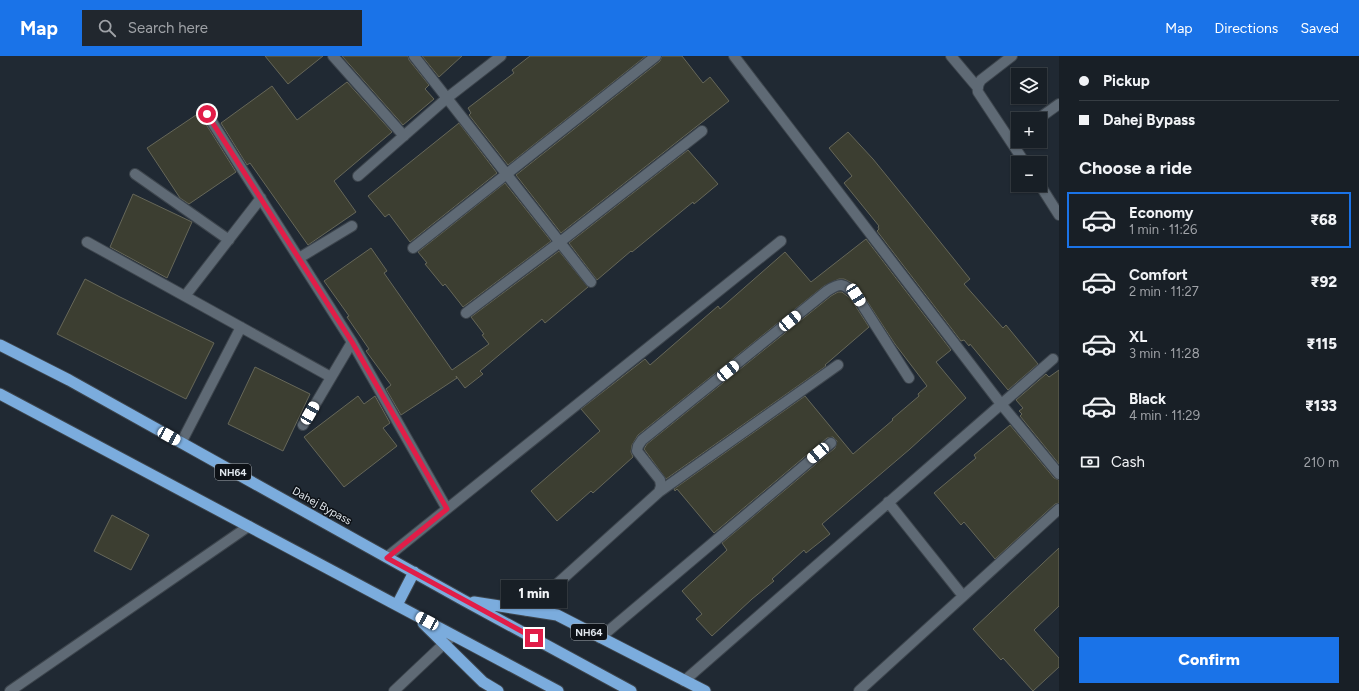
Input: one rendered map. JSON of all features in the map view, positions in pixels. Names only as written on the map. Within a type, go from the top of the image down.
[{"type":"highway","name":"Dahej Bypass","points":[[0,345],[69,380],[387,558],[631,691]]},
{"type":"highway","points":[[0,394],[558,691]]},
{"type":"highway","points":[[397,605],[414,572]]},
{"type":"highway","name":"NH64","points":[[465,601],[557,615],[705,691]]},
{"type":"highway","points":[[414,614],[483,682],[498,691]]},
{"type":"street","points":[[333,56],[404,136]]},
{"type":"street","points":[[414,56],[591,282]]},
{"type":"street","points":[[358,176],[447,98],[500,56]]},
{"type":"street","points":[[414,248],[656,56]]},
{"type":"street","points":[[734,56],[1001,404],[1059,474]]},
{"type":"street","points":[[951,56],[978,88]]},
{"type":"street","points":[[1011,132],[978,92],[978,83],[1012,56]]},
{"type":"street","points":[[1047,113],[1059,104]]},
{"type":"street","points":[[207,114],[352,342],[447,509]]},
{"type":"street","points":[[466,313],[560,242],[702,130]]},
{"type":"street","points":[[135,174],[229,240]]},
{"type":"street","points":[[1045,192],[1059,214]]},
{"type":"street","points":[[185,296],[260,198]]},
{"type":"street","points":[[299,258],[352,226]]},
{"type":"street","points":[[87,242],[331,377]]},
{"type":"street","points":[[387,558],[781,242]]},
{"type":"street","points":[[659,492],[661,486],[660,480],[637,452],[638,446],[642,440],[827,291],[838,285],[846,286],[856,295],[909,378]]},
{"type":"street","points":[[182,443],[241,327]]},
{"type":"street","points":[[303,425],[352,342]]},
{"type":"street","points":[[684,680],[1054,359]]},
{"type":"street","points":[[527,611],[659,492],[838,365]]},
{"type":"street","points":[[600,638],[831,443]]},
{"type":"street","points":[[888,502],[963,596]]},
{"type":"street","points":[[859,691],[1059,509]]},
{"type":"street","points":[[10,691],[249,526]]},
{"type":"street","points":[[394,691],[453,635]]},
{"type":"building","points":[[265,56],[323,56],[288,84]]},
{"type":"building","points":[[342,56],[408,56],[409,60],[429,85],[425,89],[434,99],[403,125]]},
{"type":"building","points":[[422,56],[462,56],[439,77]]},
{"type":"building","points":[[530,56],[646,56],[508,165],[469,115],[471,113],[468,108],[514,73],[512,70]]},
{"type":"building","points":[[662,56],[682,56],[703,83],[710,77],[729,101],[561,233],[516,175],[660,61]]},
{"type":"building","points":[[347,82],[392,132],[334,181],[356,212],[308,245],[250,163],[247,165],[221,123],[272,86],[297,120]]},
{"type":"building","points":[[199,113],[236,172],[189,204],[180,198],[147,148]]},
{"type":"building","points":[[459,123],[497,173],[410,242],[389,214],[385,217],[368,196]]},
{"type":"building","points":[[848,132],[873,159],[970,279],[964,284],[1003,328],[1006,325],[1038,364],[1008,390],[970,344],[969,346],[964,340],[961,341],[877,231],[879,226],[844,183],[852,176],[829,148]]},
{"type":"building","points":[[688,150],[718,184],[694,204],[693,202],[632,252],[631,251],[597,280],[569,243]]},
{"type":"building","points":[[505,183],[551,241],[463,307],[445,284],[443,286],[425,264],[427,263],[418,252]]},
{"type":"building","points":[[133,194],[192,222],[167,278],[110,247]]},
{"type":"building","points":[[866,239],[951,350],[936,362],[966,398],[910,449],[822,524],[830,534],[806,553],[804,550],[772,579],[774,581],[712,636],[696,619],[702,614],[682,591],[727,550],[722,543],[835,448],[837,441],[833,437],[827,438],[714,533],[677,489],[675,491],[674,489],[805,396],[853,454],[893,420],[892,419],[919,396],[918,394],[927,386],[895,344],[861,292],[852,283],[844,279],[839,279],[824,286],[638,435],[632,445],[631,452],[633,457],[593,493],[591,491],[557,521],[531,491],[600,431],[581,409],[645,359],[650,365],[718,306],[720,309],[785,252],[811,282]]},
{"type":"building","points":[[371,248],[387,271],[384,273],[452,370],[489,344],[482,335],[484,334],[471,317],[559,251],[588,287],[545,323],[542,319],[480,371],[483,374],[465,388],[456,376],[457,378],[401,415],[386,389],[391,385],[366,351],[369,349],[347,317],[349,316],[324,281]]},
{"type":"building","points":[[85,279],[214,343],[186,399],[57,334]]},
{"type":"building","points":[[838,292],[842,292],[851,299],[869,327],[825,365],[826,366],[666,479],[644,449],[647,444],[831,296]]},
{"type":"building","points":[[255,367],[310,394],[283,451],[228,424]]},
{"type":"building","points":[[1059,370],[1059,464],[1020,416],[1022,414],[1019,411],[1023,408],[1016,400],[1046,374],[1049,377]]},
{"type":"building","points":[[358,396],[364,404],[375,396],[390,423],[383,428],[397,446],[344,487],[304,437]]},
{"type":"building","points":[[1010,425],[1054,478],[1059,480],[1059,503],[1055,504],[995,559],[964,522],[961,525],[934,493],[976,458],[974,455]]},
{"type":"building","points":[[112,515],[149,535],[131,570],[94,551]]},
{"type":"building","points":[[1059,548],[1059,606],[1034,630],[1059,658],[1059,667],[1033,691],[1003,658],[1001,660],[973,629]]},
{"type":"route","points":[[207,114],[352,342],[447,509],[387,558],[534,638]]}]
